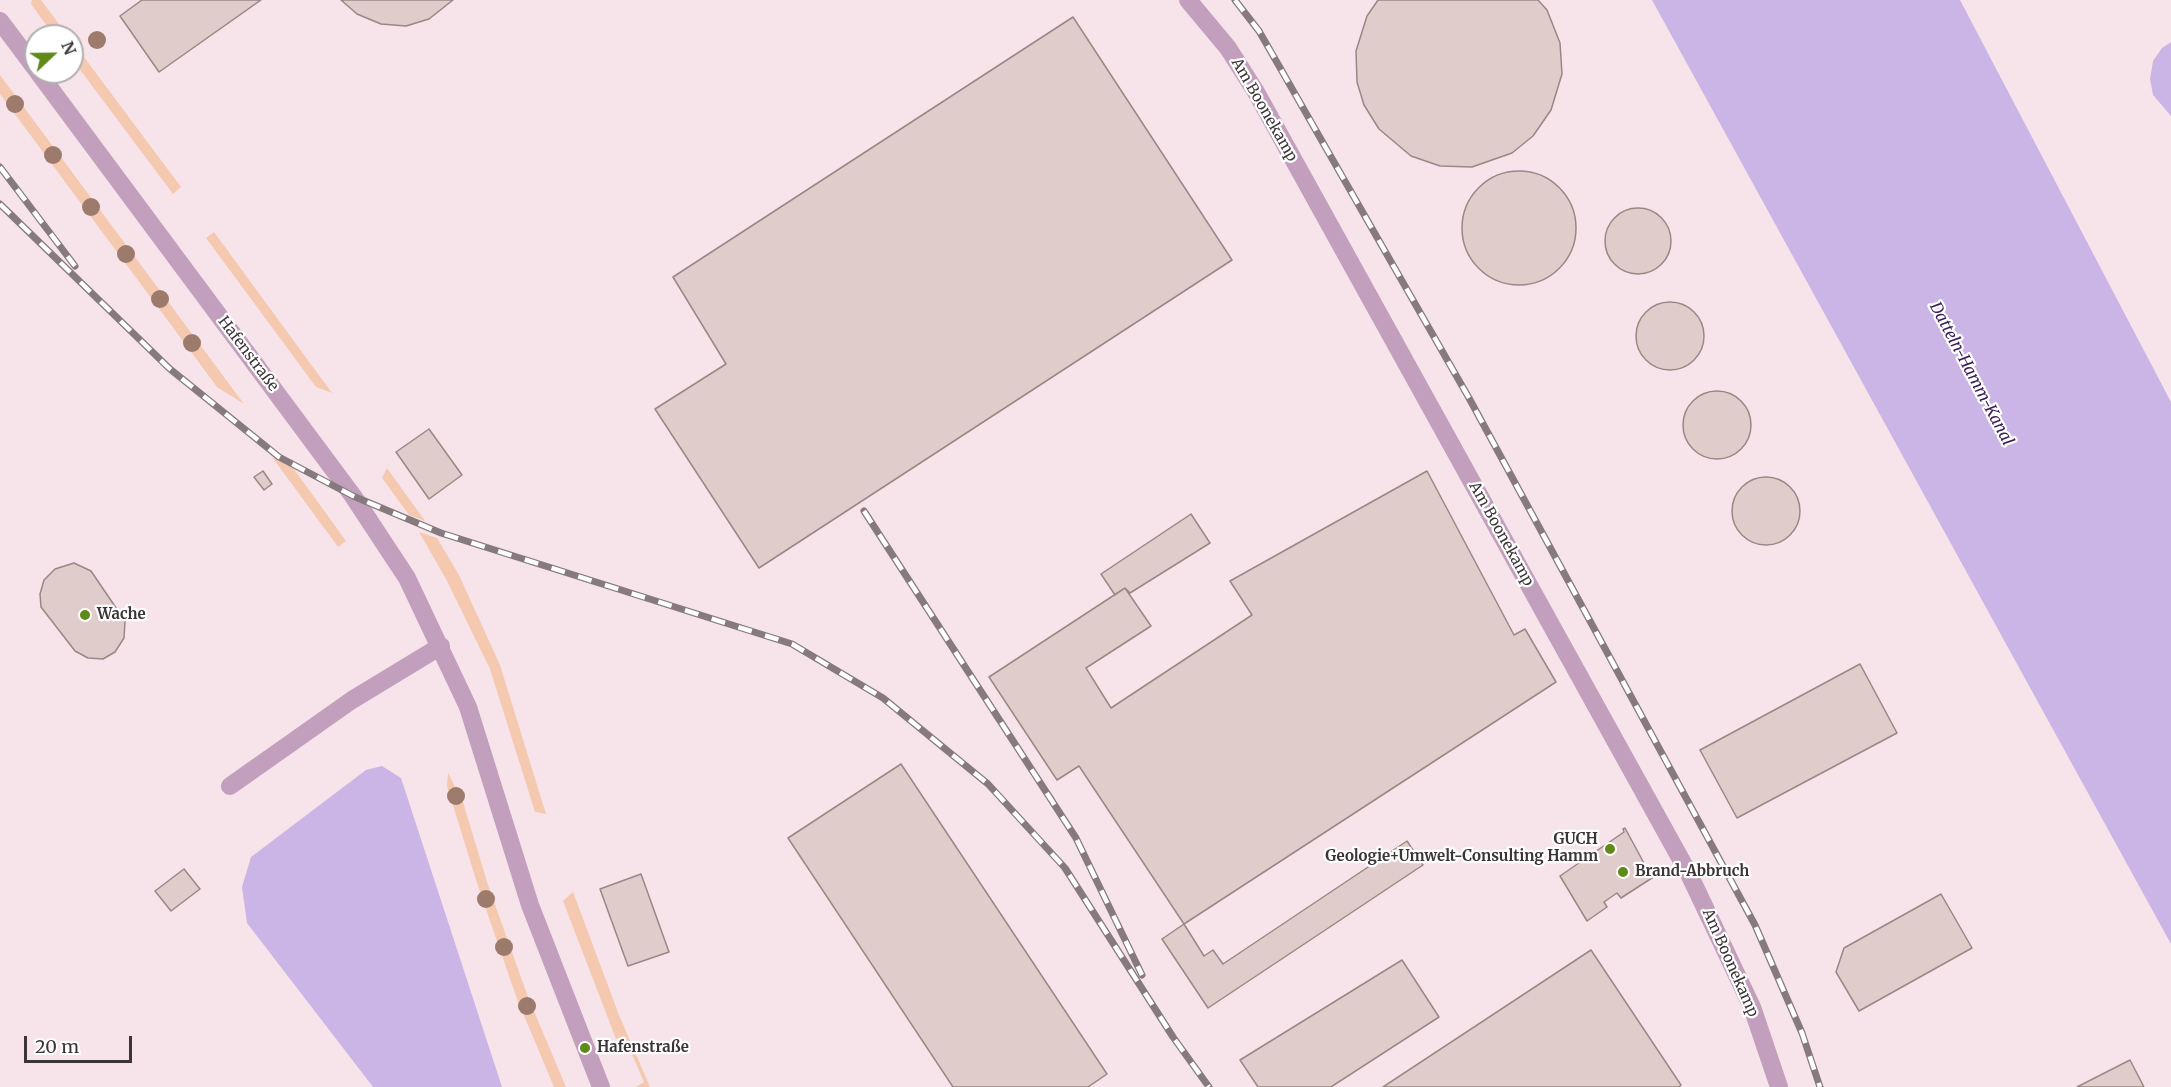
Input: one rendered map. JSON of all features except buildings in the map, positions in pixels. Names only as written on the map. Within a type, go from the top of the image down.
[{"type":"street","name":"Am Boonekamp","points":[[1188,0],[1228,48],[1256,92],[1689,874],[1752,1007],[1779,1087]]},
{"type":"street","name":"Hafenstraße","points":[[0,21],[24,53]]},
{"type":"street","name":"Hafenstraße","points":[[47,84],[379,531],[407,578],[468,707],[530,905],[601,1087]]},
{"type":"street","points":[[230,786],[352,700],[441,646]]},
{"type":"shaded area","points":[[32,0],[41,0],[59,24],[45,24],[31,4]]},
{"type":"shaded area","points":[[84,57],[181,187],[173,194],[84,75]]},
{"type":"shaded area","points":[[0,75],[244,404],[217,387],[0,94]]},
{"type":"shaded area","points":[[214,232],[332,393],[316,387],[206,238]]},
{"type":"shaded area","points":[[272,457],[294,469],[346,541],[338,547]]},
{"type":"shaded area","points":[[387,468],[425,521],[409,515],[382,478]]},
{"type":"shaded area","points":[[419,532],[437,538],[459,575],[500,665],[546,814],[535,812],[490,669],[446,579]]},
{"type":"shaded area","points":[[448,773],[463,802],[488,885],[528,997],[566,1087],[554,1087],[517,999],[447,786]]},
{"type":"shaded area","points":[[573,892],[619,1015],[650,1087],[636,1087],[644,1082],[624,1036],[616,1039],[563,901]]},
{"type":"water","name":"Datteln-Hamm-Kanal","points":[[1652,0],[1960,0],[2171,402],[2171,944]]},
{"type":"water","points":[[2171,42],[2171,116],[2153,95],[2150,79],[2153,61],[2162,48]]},
{"type":"water","points":[[382,766],[401,778],[502,1087],[373,1087],[247,923],[242,887],[251,857],[366,770]]},
{"type":"railway","points":[[1235,0],[1259,31],[1469,398],[1755,925],[1802,1033],[1820,1087]]},
{"type":"railway","points":[[0,167],[75,266]]},
{"type":"railway","points":[[0,204],[170,369],[279,457],[353,496],[441,533],[792,644],[883,698],[988,784],[1065,868],[1173,1037],[1209,1087]]},
{"type":"railway","points":[[864,511],[1076,838],[1142,975]]},
{"type":"place","name":"Wache","points":[[85,615]]},
{"type":"place","name":"GUCH Geologie+Umwelt-Consulting Hamm","points":[[1610,849]]},
{"type":"place","name":"Brand-Abbruch","points":[[1623,872]]},
{"type":"place","name":"Hafenstraße","points":[[585,1048]]}]
